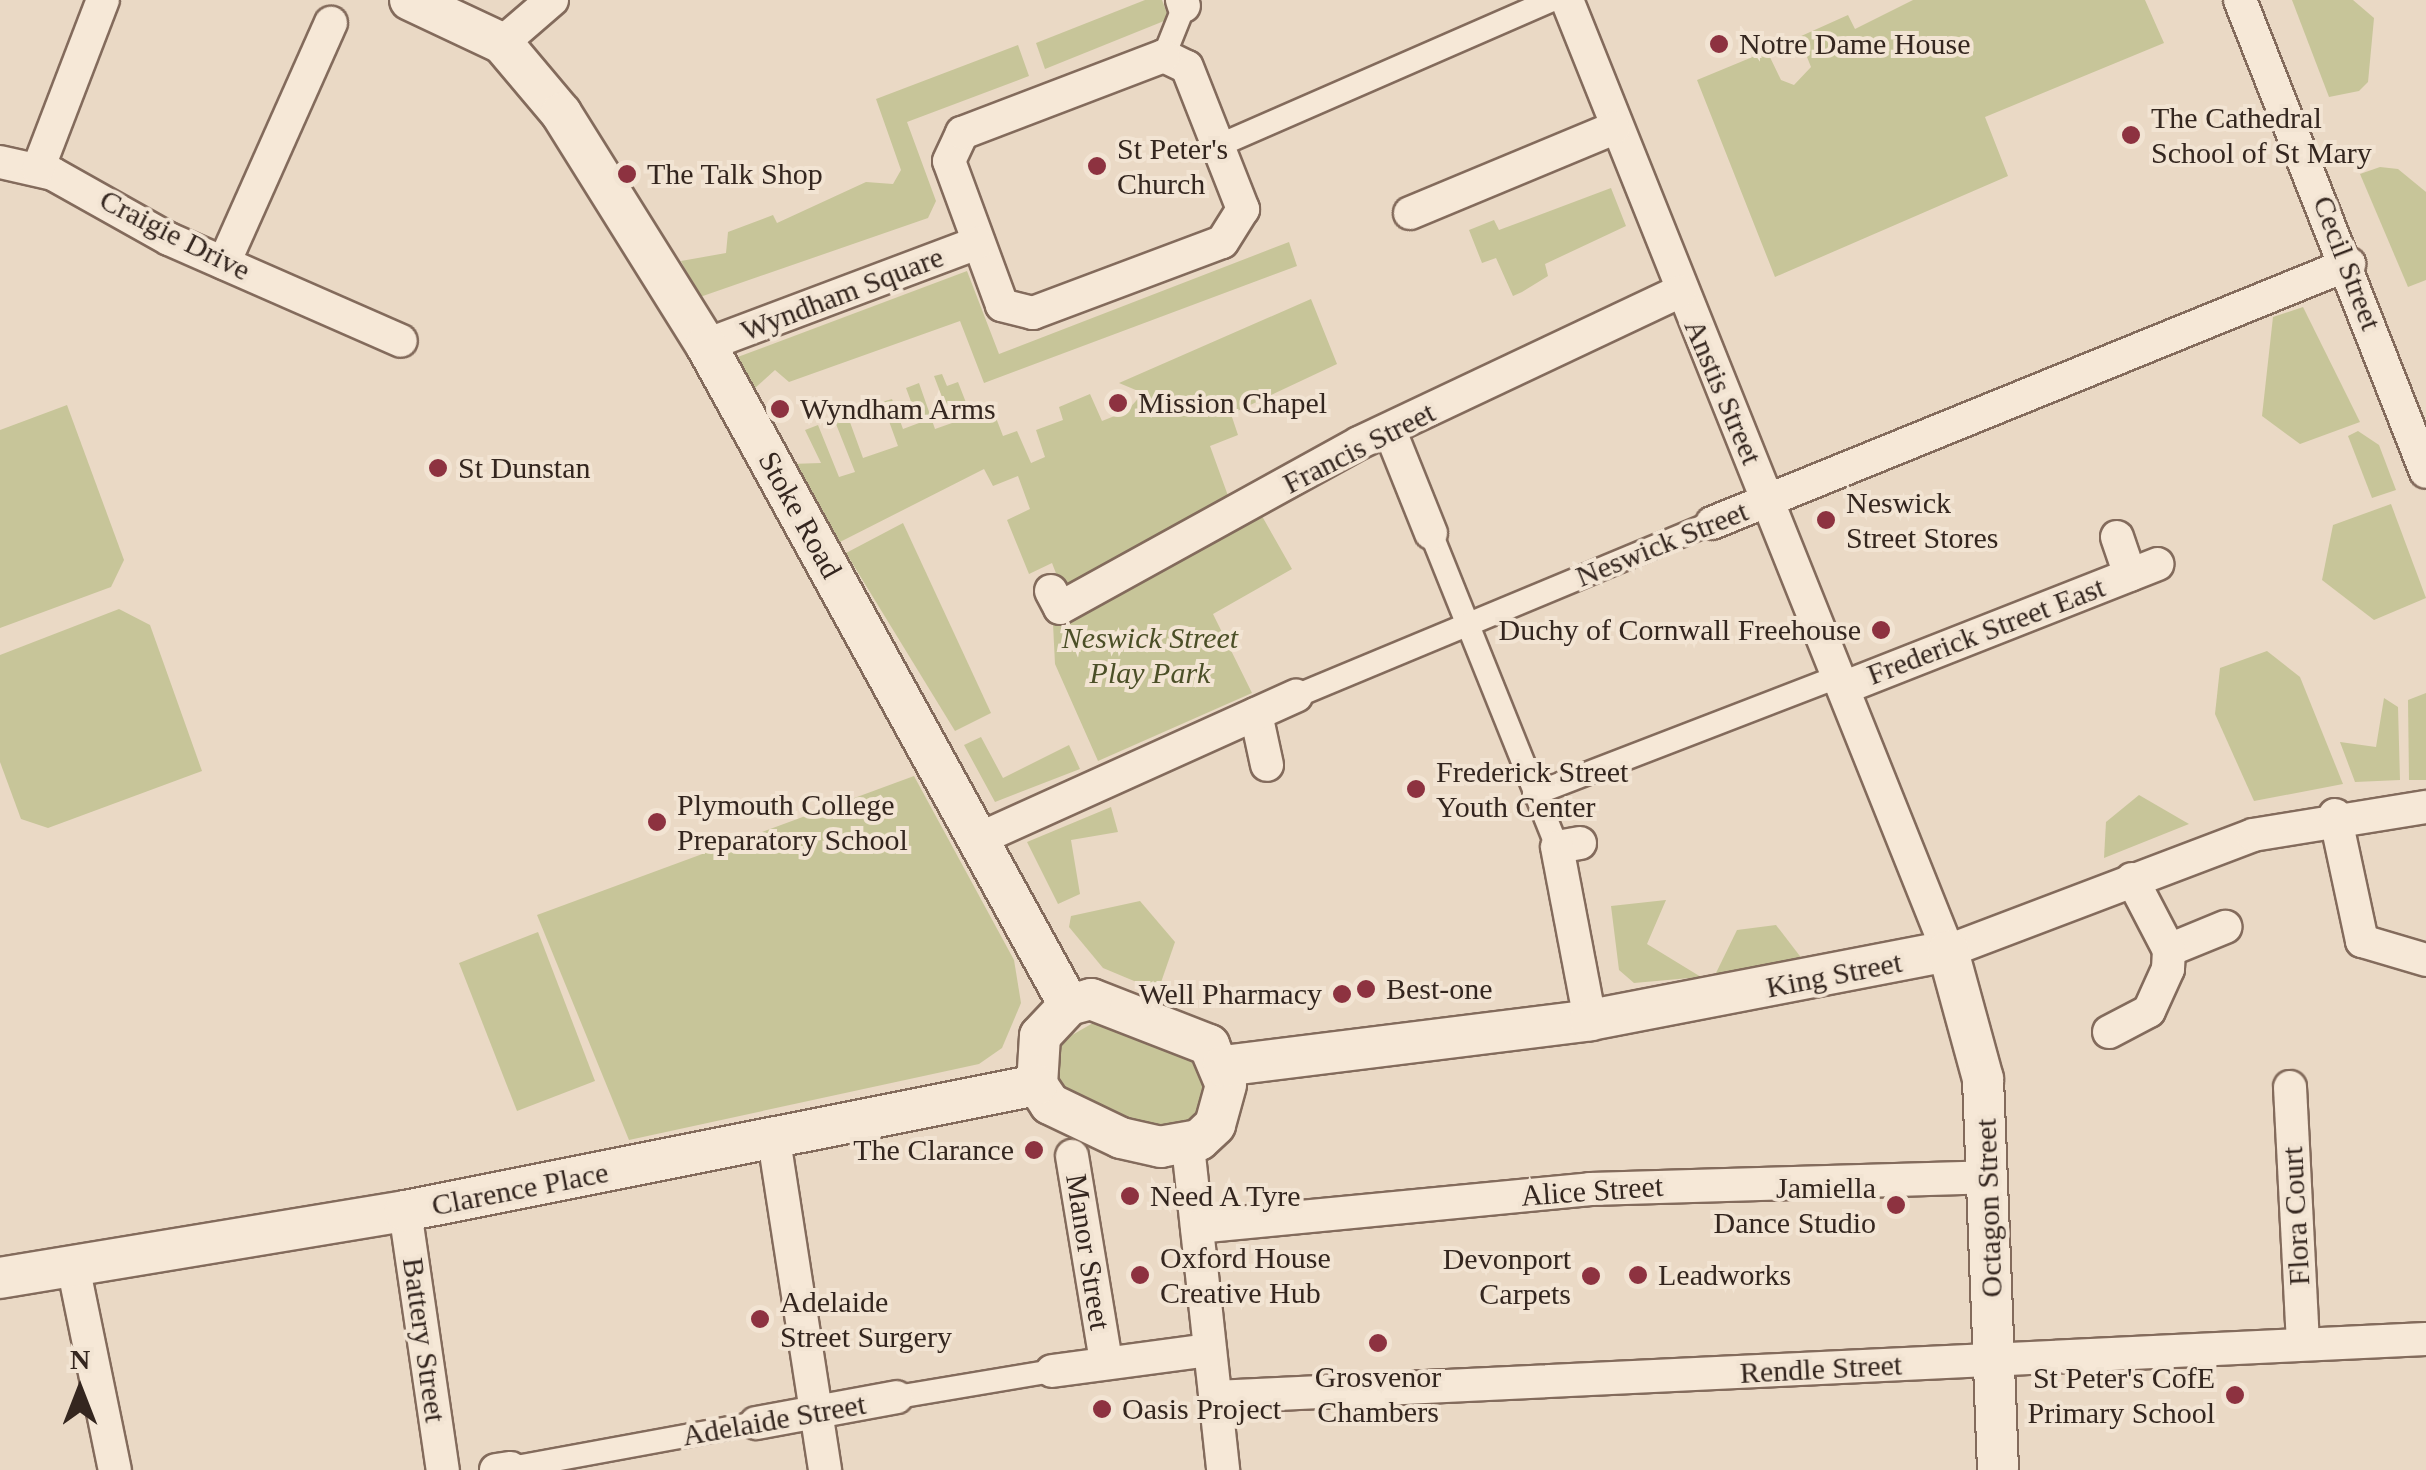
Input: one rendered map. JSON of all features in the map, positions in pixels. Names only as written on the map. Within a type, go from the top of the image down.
[{"type":"street","points":[[38,169],[103,0]]},
{"type":"street","points":[[410,0],[502,44],[552,0]]},
{"type":"street","points":[[1220,145],[1552,0]]},
{"type":"street","name":"Anstis Street","points":[[1567,0],[1614,128],[1770,500],[1948,951]]},
{"type":"street","name":"Cecil Street","points":[[2240,0],[2349,264],[2426,472]]},
{"type":"street","points":[[1164,56],[1183,3]]},
{"type":"street","points":[[224,263],[331,23]]},
{"type":"street","name":"Stoke Road","points":[[502,44],[561,113],[706,345],[981,838],[1068,1006]]},
{"type":"street","name":"Wyndham Square","points":[[1164,56],[1187,66],[1243,209],[1222,242],[1033,313],[1002,305],[950,161],[962,133],[1164,56]]},
{"type":"street","points":[[1410,213],[1614,128]]},
{"type":"street","name":"Craigie Drive","points":[[0,162],[38,169],[224,263],[401,342]]},
{"type":"street","name":"Wyndham Square","points":[[706,345],[978,243]]},
{"type":"street","name":"Neswick Street","points":[[981,838],[1296,696],[2349,264]]},
{"type":"street","name":"Francis Street","points":[[1050,591],[1060,608],[1390,431],[1680,291]]},
{"type":"street","points":[[1390,431],[1534,794],[1569,845],[1590,1020]]},
{"type":"street","name":"Frederick Street East","points":[[1840,682],[2144,570],[2117,537]]},
{"type":"street","points":[[1534,794],[1840,682]]},
{"type":"street","points":[[1256,714],[1267,765]]},
{"type":"street","name":"King Street","points":[[1223,1066],[1590,1020],[1948,951],[2132,879],[2336,815],[2426,807]]},
{"type":"street","points":[[2336,815],[2362,941],[2426,960]]},
{"type":"street","points":[[2110,1032],[2149,1011],[2169,950],[2132,879]]},
{"type":"street","points":[[2169,950],[2225,927]]},
{"type":"street","name":"Octagon Street","points":[[1948,951],[1981,1065],[1989,1176],[1998,1470]]},
{"type":"street","points":[[1068,1006],[1117,1006],[1209,1045],[1223,1066],[1216,1125],[1188,1146],[1121,1138],[1050,1104],[1037,1086],[1040,1036],[1068,1006]]},
{"type":"street","name":"Clarence Place","points":[[0,1278],[405,1211],[1037,1086]]},
{"type":"street","name":"Flora Court","points":[[2290,1088],[2303,1344]]},
{"type":"street","points":[[774,1140],[825,1470]]},
{"type":"street","points":[[1188,1146],[1223,1470]]},
{"type":"street","name":"Manor Street","points":[[1072,1156],[1106,1362],[1210,1350]]},
{"type":"street","name":"Alice Street","points":[[1197,1227],[1590,1189],[1989,1176]]},
{"type":"street","name":"Battery Street","points":[[405,1211],[444,1470]]},
{"type":"street","points":[[73,1266],[115,1470]]},
{"type":"street","name":"Rendle Street","points":[[1215,1396],[2426,1339]]},
{"type":"street","points":[[1052,1372],[1106,1362]]},
{"type":"street","name":"Adelaide Street","points":[[504,1469],[1052,1372]]},
{"type":"green space","points":[[1145,0],[1162,0],[1169,19],[1045,69],[1036,43]]},
{"type":"green space","points":[[1913,0],[2145,0],[2164,43],[1985,117],[2008,176],[1775,277],[1697,80],[1767,51],[1781,80],[1794,85],[1811,67],[1799,37],[1848,15],[1855,29]]},
{"type":"green space","points":[[2292,0],[2353,0],[2374,18],[2368,82],[2359,91],[2329,97]]},
{"type":"green space","points":[[1018,45],[1029,76],[907,122],[936,201],[928,218],[700,297],[681,261],[726,253],[728,232],[773,215],[777,223],[866,182],[893,184],[901,170],[876,99]]},
{"type":"green space","points":[[2380,167],[2398,169],[2426,192],[2426,280],[2408,287],[2360,174]]},
{"type":"green space","points":[[1611,188],[1626,226],[1545,264],[1548,276],[1522,292],[1513,296],[1496,258],[1482,263],[1469,230],[1494,220],[1499,230]]},
{"type":"green space","points":[[1289,242],[1297,266],[984,383],[960,321],[789,382],[775,370],[755,388],[735,358],[967,271],[999,354]]},
{"type":"green space","points":[[1311,299],[1337,364],[1231,414],[1238,435],[1210,446],[1231,504],[1064,594],[1052,563],[1029,574],[1007,520],[1030,509],[1018,476],[993,486],[984,469],[838,543],[790,464],[821,463],[805,430],[818,425],[839,477],[855,472],[834,419],[847,414],[863,458],[898,446],[882,402],[892,399],[903,429],[919,423],[906,388],[919,383],[935,429],[952,423],[934,376],[942,374],[947,386],[958,382],[972,418],[993,410],[1003,436],[1017,431],[1031,463],[1045,457],[1036,430],[1063,420],[1059,407],[1090,394],[1102,421],[1127,411],[1143,393],[1119,383]]},
{"type":"green space","points":[[2303,307],[2360,422],[2300,444],[2262,416],[2273,317]]},
{"type":"green space","points":[[67,405],[124,560],[111,587],[0,628],[0,430]]},
{"type":"green space","points":[[2358,431],[2379,445],[2396,490],[2372,498],[2348,436]]},
{"type":"green space","points":[[2391,504],[2426,598],[2374,620],[2322,580],[2333,525]]},
{"type":"green space","name":"Neswick Street Play Park","points":[[1258,509],[1292,569],[1213,614],[1252,693],[1098,761],[1055,664],[1053,624]]},
{"type":"green space","points":[[903,523],[991,713],[955,731],[846,553]]},
{"type":"green space","points":[[119,609],[150,625],[202,771],[48,828],[21,819],[0,762],[0,655]]},
{"type":"green space","points":[[2267,651],[2300,677],[2343,784],[2254,801],[2215,714],[2220,668]]},
{"type":"green space","points":[[2426,693],[2426,780],[2409,780],[2408,700]]},
{"type":"green space","points":[[2384,698],[2398,707],[2400,780],[2355,782],[2340,742],[2376,747]]},
{"type":"green space","points":[[981,737],[1003,778],[1069,745],[1080,769],[995,802],[964,745]]},
{"type":"green space","points":[[914,776],[1014,960],[1021,1003],[1002,1048],[979,1064],[629,1140],[537,915]]},
{"type":"green space","points":[[2139,795],[2189,824],[2104,858],[2106,822]]},
{"type":"green space","points":[[1111,807],[1118,832],[1071,840],[1080,894],[1058,904],[1027,842]]},
{"type":"green space","points":[[1666,900],[1647,944],[1701,977],[1634,983],[1619,970],[1611,906]]},
{"type":"green space","points":[[1140,901],[1175,942],[1158,991],[1103,968],[1069,927],[1071,916]]},
{"type":"green space","points":[[1776,925],[1806,964],[1715,975],[1737,930]]},
{"type":"green space","points":[[538,932],[595,1081],[517,1111],[459,963]]},
{"type":"green space","points":[[1093,1023],[1194,1057],[1211,1078],[1199,1122],[1163,1136],[1064,1097],[1055,1080],[1060,1042]]},
{"type":"place","name":"Notre Dame House","points":[[1719,44]]},
{"type":"place","name":"The Cathedral School of St Mary","points":[[2131,135]]},
{"type":"place","name":"St Peter's Church","points":[[1097,166]]},
{"type":"place","name":"The Talk Shop","points":[[627,174]]},
{"type":"place","name":"Mission Chapel","points":[[1118,403]]},
{"type":"place","name":"Wyndham Arms","points":[[780,409]]},
{"type":"place","name":"St Dunstan","points":[[438,468]]},
{"type":"place","name":"Neswick Street Stores","points":[[1826,520]]},
{"type":"place","name":"Duchy of Cornwall Freehouse","points":[[1881,630]]},
{"type":"place","name":"Frederick Street Youth Center","points":[[1416,789]]},
{"type":"place","name":"Plymouth College Preparatory School","points":[[657,822]]},
{"type":"place","name":"Best-one","points":[[1366,989]]},
{"type":"place","name":"Well Pharmacy","points":[[1342,994]]},
{"type":"place","name":"The Clarance","points":[[1034,1150]]},
{"type":"place","name":"Need A Tyre","points":[[1130,1196]]},
{"type":"place","name":"Jamiella Dance Studio","points":[[1896,1205]]},
{"type":"place","name":"Oxford House Creative Hub","points":[[1140,1275]]},
{"type":"place","name":"Leadworks","points":[[1638,1275]]},
{"type":"place","name":"Devonport Carpets","points":[[1591,1276]]},
{"type":"place","name":"Adelaide Street Surgery","points":[[760,1319]]},
{"type":"place","name":"Grosvenor Chambers","points":[[1378,1343]]},
{"type":"place","name":"St Peter's CofE Primary School","points":[[2235,1395]]},
{"type":"place","name":"Oasis Project","points":[[1102,1409]]}]
